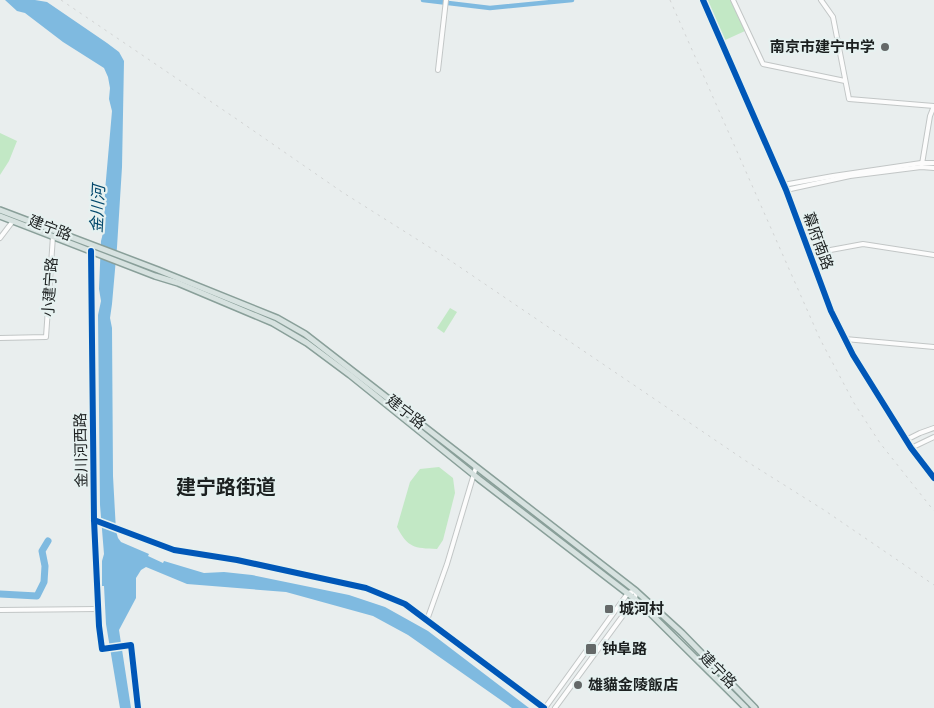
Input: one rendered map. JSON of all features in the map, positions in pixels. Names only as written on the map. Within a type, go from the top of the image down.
[{"type":"main road","name":"建宁路","points":[[0,210],[118,258],[155,276],[179,281],[276,318],[305,334],[636,591],[682,633],[755,708]]},
{"type":"main road","name":"建宁路","points":[[0,216],[91,251],[99,251]]},
{"type":"main road","name":"建宁路","points":[[179,281],[273,323],[307,343],[350,375],[474,475],[628,593],[650,612],[746,708]]},
{"type":"street","points":[[438,70],[446,0]]},
{"type":"street","name":"幕府南路","points":[[703,0],[784,188],[831,311],[852,355],[906,440],[934,478]]},
{"type":"street","points":[[733,0],[763,64],[846,81]]},
{"type":"street","points":[[820,0],[833,17],[849,99],[934,106],[930,116],[921,167]]},
{"type":"street","points":[[784,188],[911,164],[934,163]]},
{"type":"street","points":[[784,188],[850,176],[921,167],[934,168]]},
{"type":"street","points":[[0,238],[13,221]]},
{"type":"street","name":"小建宁路","points":[[0,338],[46,338],[53,236]]},
{"type":"street","points":[[809,254],[863,244],[934,255]]},
{"type":"street","name":"金川河西路","points":[[91,251],[94,520],[98,609],[102,649],[130,646],[138,708]]},
{"type":"street","points":[[845,339],[934,347]]},
{"type":"street","points":[[906,440],[934,428]]},
{"type":"street","points":[[912,448],[934,437]]},
{"type":"street","points":[[427,620],[447,564],[476,467]]},
{"type":"street","points":[[94,520],[174,550],[237,560],[366,588],[405,604],[544,708],[628,593],[636,591],[635,599],[556,708]]},
{"type":"street","points":[[0,610],[98,609]]},
{"type":"green space","points":[[705,0],[731,0],[745,31],[723,41]]},
{"type":"green space","points":[[0,133],[17,141],[9,161],[0,175]]},
{"type":"green space","points":[[450,308],[457,312],[444,333],[437,328]]},
{"type":"green space","points":[[439,467],[453,478],[455,493],[443,540],[437,549],[417,547],[408,543],[397,527],[410,482],[420,469]]},
{"type":"water","points":[[5,0],[47,2],[119,52],[124,61],[122,167],[110,318],[112,328],[113,476],[118,538],[121,542],[149,554],[148,556],[163,563],[164,561],[204,573],[224,572],[252,575],[349,595],[385,607],[428,631],[529,708],[512,708],[408,635],[373,616],[286,592],[187,584],[146,567],[141,570],[136,578],[136,598],[119,630],[131,708],[120,708],[106,624],[104,586],[102,586],[102,561],[104,554],[100,505],[98,315],[101,301],[99,289],[101,241],[104,229],[105,191],[112,111],[109,99],[110,88],[104,68],[63,42],[25,13],[17,11]]},
{"type":"waterway","points":[[423,0],[490,8],[572,0]]},
{"type":"waterway","points":[[0,594],[37,596],[44,582],[45,566],[42,551],[48,541]]},
{"type":"railway","points":[[61,0],[342,192],[445,257],[746,461],[824,510],[934,585]]},
{"type":"railway","points":[[670,0],[820,339],[854,403],[880,443],[934,511]]},
{"type":"cycle path","points":[[703,0],[786,190],[831,311],[853,355],[911,448],[934,478]]},
{"type":"cycle path","points":[[91,251],[94,520],[99,626],[102,649],[131,645],[138,708]]},
{"type":"cycle path","points":[[94,520],[174,550],[237,560],[366,588],[405,604],[544,708]]},
{"type":"place","name":"南京市建宁中学","points":[[885,47]]},
{"type":"place","name":"城河村","points":[[609,609]]},
{"type":"place","name":"钟阜路","points":[[591,649]]},
{"type":"place","name":"雄貓金陵飯店","points":[[578,685]]},
{"type":"district","name":"建宁路街道","points":[[226,487]]},
{"type":"water label","name":"金川河","points":[[97,209]]}]
